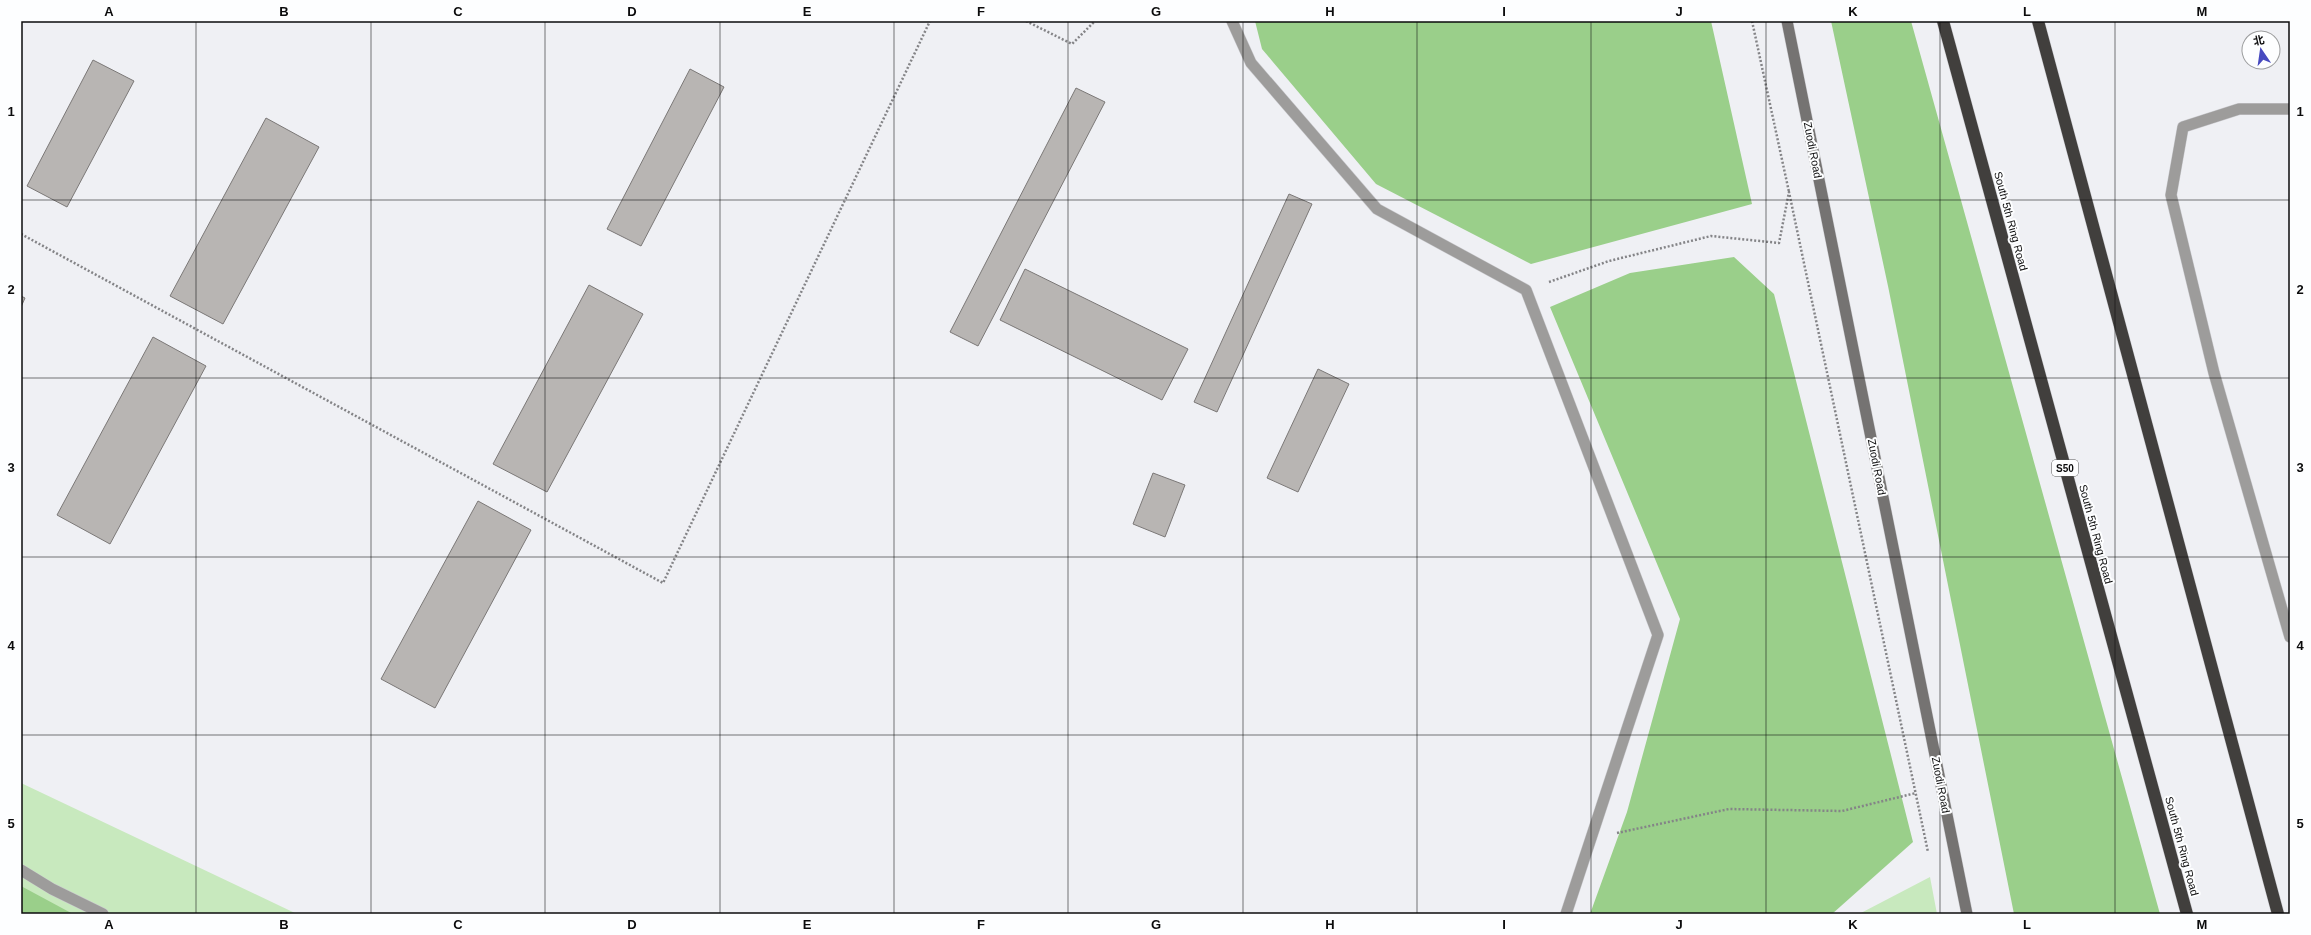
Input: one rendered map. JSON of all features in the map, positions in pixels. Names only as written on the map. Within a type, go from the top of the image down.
[{"type":"highway","name":"South 5th Ring Road","points":[[1943,21],[2187,914]]},
{"type":"highway","points":[[2038,21],[2278,914]]},
{"type":"main road","name":"Zuodi Road","points":[[1787,21],[1967,914]]},
{"type":"street","points":[[1232,21],[1251,62],[1377,209],[1526,290],[1658,635],[1566,914]]},
{"type":"street","points":[[2290,109],[2239,109],[2183,127],[2171,194],[2214,374],[2290,637]]},
{"type":"street","points":[[21,870],[52,889],[103,914]]},
{"type":"path","points":[[21,234],[663,583],[930,21]]},
{"type":"path","points":[[1026,21],[1072,44],[1095,21]]},
{"type":"path","points":[[1752,21],[1928,852]]},
{"type":"path","points":[[1526,290],[1609,261],[1711,236],[1779,243],[1789,192]]},
{"type":"path","points":[[1591,839],[1729,810],[1842,811],[1916,793]]},
{"type":"green space","points":[[1255,21],[1711,21],[1752,204],[1531,264],[1376,184],[1262,49]]},
{"type":"green space","points":[[1831,21],[1911,21],[2160,914],[2014,914],[1888,286]]},
{"type":"green space","points":[[1734,257],[1774,294],[1913,842],[1832,914],[1590,914],[1627,812],[1680,619],[1550,307],[1630,273]]},
{"type":"green space","points":[[21,783],[297,914],[21,914]]},
{"type":"green space","points":[[1930,877],[1937,914],[1859,914]]},
{"type":"green space","points":[[21,886],[73,914],[21,914]]},
{"type":"building","points":[[93,60],[134,81],[67,207],[27,186]]},
{"type":"building","points":[[690,69],[724,87],[641,246],[607,229]]},
{"type":"building","points":[[1076,88],[1105,102],[978,346],[950,332]]},
{"type":"building","points":[[266,118],[319,147],[223,324],[170,296]]},
{"type":"building","points":[[1289,194],[1312,204],[1217,412],[1194,402]]},
{"type":"building","points":[[1025,269],[1188,349],[1162,400],[1000,320]]},
{"type":"building","points":[[589,285],[643,314],[547,492],[493,464]]},
{"type":"building","points":[[21,296],[25,298],[21,307]]},
{"type":"building","points":[[153,337],[206,366],[110,544],[57,515]]},
{"type":"building","points":[[1318,369],[1349,384],[1298,492],[1267,478]]},
{"type":"building","points":[[1153,473],[1185,485],[1165,537],[1133,524]]},
{"type":"building","points":[[478,501],[531,530],[435,708],[381,679]]}]
